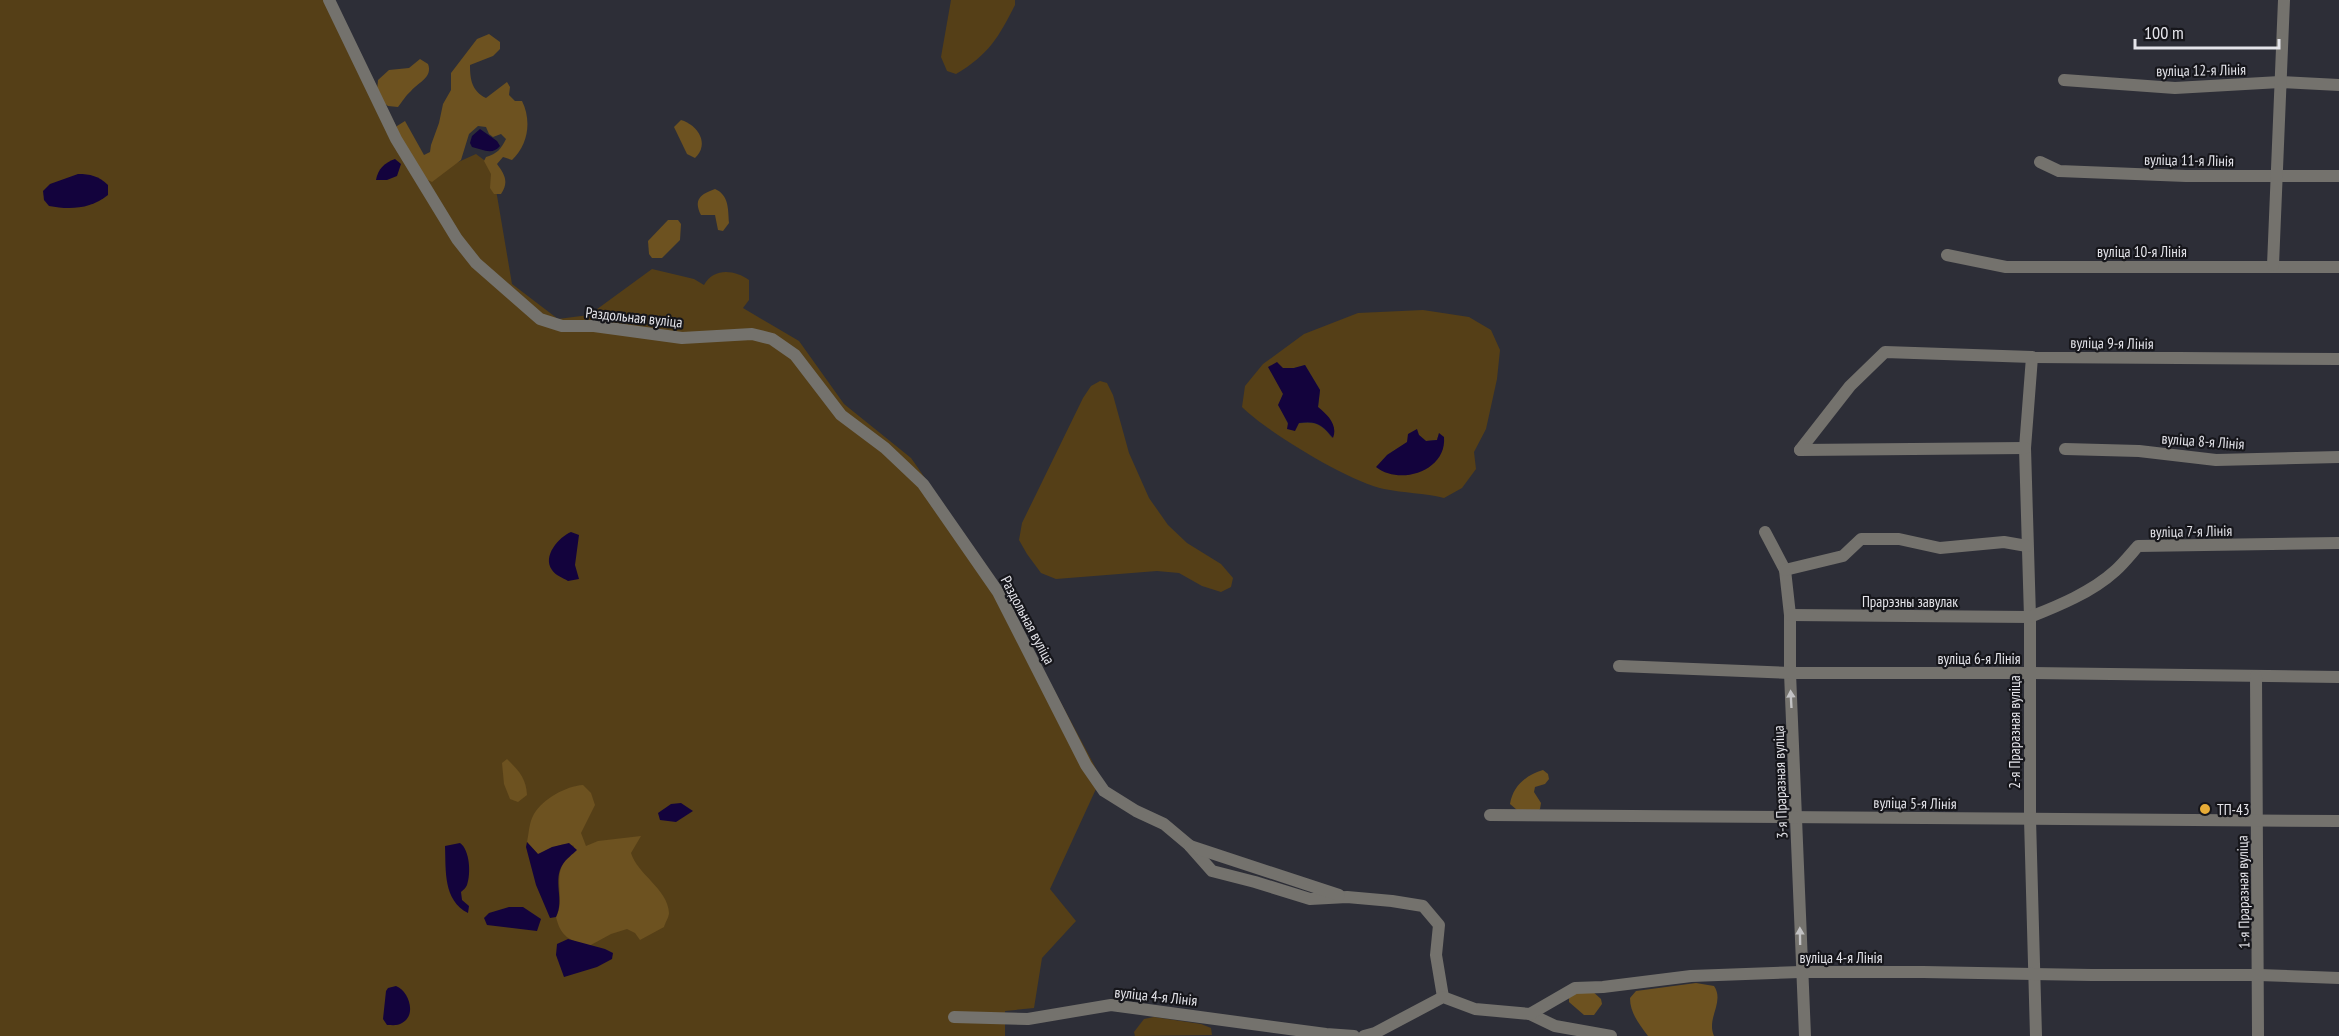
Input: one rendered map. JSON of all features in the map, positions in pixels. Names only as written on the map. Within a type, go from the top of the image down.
[{"type":"street","name":"Раздольная вуліца","points":[[329,0],[396,139],[457,239],[476,263],[540,319],[562,326],[594,326],[682,338],[752,334],[772,339],[795,355],[841,415],[885,448],[923,484],[998,592],[1086,765],[1104,791],[1136,811],[1164,824],[1189,845],[1212,871],[1310,899],[1347,897],[1423,906],[1439,925],[1436,955],[1443,997]]},
{"type":"street","points":[[2273,265],[2284,0]]},
{"type":"street","name":"вуліца 12-я Лінія","points":[[2064,80],[2175,88],[2280,82],[2339,85]]},
{"type":"street","name":"вуліца 11-я Лінія","points":[[2040,162],[2059,171],[2186,176],[2339,176]]},
{"type":"street","name":"вуліца 10-я Лінія","points":[[1947,255],[2006,267],[2273,265],[2339,267]]},
{"type":"street","name":"вуліца 9-я Лінія","points":[[2025,448],[1800,450],[1850,386],[1885,352],[2032,357],[2339,359]]},
{"type":"street","name":"2-я Праразная вуліца","points":[[2032,357],[2025,448],[2030,617],[2030,819],[2036,1036]]},
{"type":"street","name":"вуліца 8-я Лінія","points":[[2065,449],[2139,451],[2216,460],[2339,457]]},
{"type":"street","name":"3-я Праразная вуліца","points":[[1765,532],[1785,570],[1790,615],[1790,673],[1804,1036]]},
{"type":"street","points":[[1785,570],[1843,556],[1861,539],[1899,539],[1940,548],[2004,542],[2027,546]]},
{"type":"street","name":"вуліца 7-я Лінія","points":[[2030,617],[2095,585],[2113,573],[2138,546],[2339,543]]},
{"type":"street","name":"Прарэзны завулак","points":[[1790,615],[2030,617]]},
{"type":"street","name":"вуліца 6-я Лінія","points":[[1619,666],[1790,673],[2339,677]]},
{"type":"street","name":"1-я Праразная вуліца","points":[[2256,676],[2258,1036]]},
{"type":"street","name":"вуліца 5-я Лінія","points":[[1491,815],[2339,821]]},
{"type":"street","name":"вуліца 4-я Лінія","points":[[1530,1014],[1575,988],[1603,987],[1691,976],[1800,972],[2259,975],[2339,978]]},
{"type":"street","points":[[1364,1036],[1376,1033],[1443,997],[1475,1009],[1530,1014],[1555,1026],[1611,1036]]},
{"type":"street","name":"вуліца 4-я Лінія","points":[[954,1017],[1028,1019],[1111,1005],[1354,1036]]},
{"type":"shaded area","points":[[0,0],[335,0],[393,120],[425,177],[476,154],[492,166],[512,284],[558,319],[589,315],[652,269],[694,279],[704,285],[713,275],[725,272],[737,274],[749,280],[749,300],[743,308],[799,341],[844,404],[911,458],[993,575],[1101,778],[1050,889],[1076,921],[1042,958],[1034,1008],[1005,1011],[1005,1036],[0,1036]]},
{"type":"shaded area","points":[[951,0],[1015,0],[1015,5],[998,36],[985,52],[956,74],[947,71],[941,57]]},
{"type":"shaded area","points":[[489,34],[500,42],[500,49],[493,56],[470,65],[473,84],[486,98],[507,82],[510,87],[509,95],[515,101],[522,101],[527,117],[527,132],[522,147],[512,160],[503,157],[497,164],[505,179],[505,186],[501,194],[494,194],[490,188],[491,174],[484,161],[502,146],[506,139],[501,134],[493,137],[486,127],[478,126],[469,134],[461,160],[432,182],[426,179],[396,132],[397,126],[405,121],[424,155],[430,152],[443,104],[451,90],[451,73],[477,39]]},
{"type":"shaded area","points":[[420,59],[428,64],[429,72],[407,94],[398,107],[388,106],[380,100],[377,91],[378,80],[389,70],[409,68]]},
{"type":"shaded area","points":[[681,120],[697,131],[702,141],[702,147],[695,158],[687,154],[674,127]]},
{"type":"shaded area","points":[[480,129],[497,141],[500,146],[497,149],[490,151],[472,147],[470,143],[472,136]]},
{"type":"shaded area","points":[[395,159],[401,164],[397,176],[387,180],[376,180],[382,167]]},
{"type":"shaded area","points":[[78,174],[101,179],[108,185],[108,195],[87,206],[65,208],[49,206],[44,200],[43,191],[50,184]]},
{"type":"shaded area","points":[[715,189],[723,195],[728,208],[729,223],[723,231],[718,230],[715,215],[701,215],[698,205],[702,195]]},
{"type":"shaded area","points":[[668,220],[678,220],[681,224],[680,240],[662,258],[652,258],[649,254],[648,241]]},
{"type":"shaded area","points":[[1423,310],[1469,317],[1491,330],[1500,350],[1497,379],[1486,429],[1474,452],[1476,469],[1462,488],[1444,498],[1384,489],[1351,477],[1289,442],[1242,407],[1245,386],[1263,364],[1304,334],[1358,313]],"holes":[[[1305,365],[1320,390],[1318,407],[1327,418],[1332,438],[1322,427],[1313,423],[1288,424],[1279,405],[1283,394],[1283,368]],[[1439,433],[1434,463],[1387,455],[1419,435],[1426,441],[1437,440]]]},
{"type":"shaded area","points":[[1277,362],[1283,368],[1305,365],[1320,390],[1318,407],[1333,425],[1333,438],[1315,423],[1299,423],[1295,431],[1287,429],[1288,423],[1278,405],[1283,394],[1268,367]]},
{"type":"shaded area","points":[[1100,381],[1107,383],[1113,395],[1129,453],[1149,498],[1168,525],[1187,543],[1221,564],[1233,578],[1231,587],[1221,592],[1202,586],[1179,573],[1157,571],[1056,579],[1041,573],[1027,554],[1019,540],[1022,523],[1083,398],[1091,386]]},
{"type":"shaded area","points":[[1417,429],[1419,435],[1426,441],[1437,440],[1439,433],[1444,437],[1443,449],[1438,459],[1420,472],[1409,475],[1386,473],[1376,467],[1387,455],[1407,442],[1408,434]]},
{"type":"shaded area","points":[[571,532],[579,535],[575,565],[579,579],[568,581],[553,572],[549,559],[557,543]]},
{"type":"shaded area","points":[[507,759],[518,771],[525,784],[527,795],[518,802],[510,799],[504,784],[502,763]]},
{"type":"shaded area","points":[[1543,770],[1548,774],[1549,779],[1545,784],[1535,787],[1534,792],[1541,803],[1540,809],[1537,812],[1517,810],[1510,804],[1517,787],[1526,778]]},
{"type":"shaded area","points":[[583,785],[591,793],[595,805],[581,833],[586,846],[598,841],[641,836],[631,853],[634,861],[658,889],[667,904],[669,915],[664,927],[640,940],[635,933],[627,929],[611,934],[589,946],[567,937],[561,930],[556,917],[560,906],[559,878],[564,862],[574,846],[564,844],[538,854],[527,842],[532,817],[538,808],[549,798],[562,791]]},
{"type":"shaded area","points":[[681,803],[693,811],[676,822],[660,820],[658,813],[671,804]]},
{"type":"shaded area","points":[[527,842],[538,854],[552,847],[569,843],[577,850],[564,862],[560,870],[559,904],[556,917],[550,918],[536,885],[526,847]]},
{"type":"shaded area","points":[[460,843],[466,851],[469,862],[468,880],[461,892],[462,900],[469,906],[468,913],[454,901],[446,875],[445,846]]},
{"type":"shaded area","points":[[509,907],[523,907],[541,919],[537,931],[487,925],[484,918],[489,913]]},
{"type":"shaded area","points":[[568,939],[605,949],[613,953],[612,959],[597,967],[564,977],[556,955],[557,944]]},
{"type":"shaded area","points":[[1696,983],[1714,986],[1717,992],[1718,998],[1712,1023],[1714,1036],[1648,1036],[1632,1009],[1630,998],[1636,991]]},
{"type":"shaded area","points":[[396,986],[408,998],[409,1015],[400,1024],[387,1025],[383,1019],[386,991]]},
{"type":"shaded area","points":[[1591,990],[1601,999],[1602,1004],[1594,1015],[1584,1015],[1569,1002],[1569,997],[1576,991]]},
{"type":"shaded area","points":[[1154,1017],[1201,1024],[1211,1028],[1212,1035],[1135,1036],[1134,1032],[1144,1019]]},
{"type":"place","name":"ТП-43","points":[[2205,809]]}]
